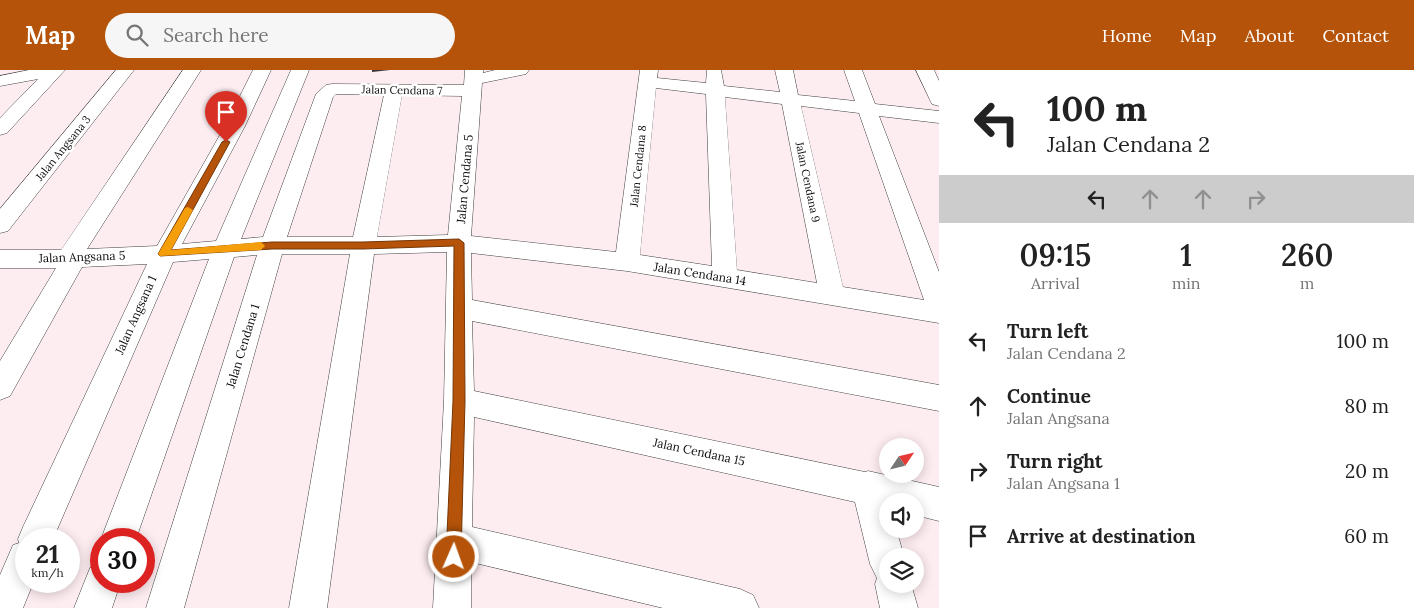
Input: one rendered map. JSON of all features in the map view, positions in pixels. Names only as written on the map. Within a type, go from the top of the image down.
[{"type":"street","points":[[0,82],[56,70]]},
{"type":"street","points":[[0,129],[56,70]]},
{"type":"street","name":"Jalan Angsana 3","points":[[0,225],[125,70]]},
{"type":"street","points":[[0,387],[72,258],[192,70]]},
{"type":"street","name":"Jalan Angsana 1","points":[[40,528],[164,254],[235,126],[262,70]]},
{"type":"street","points":[[122,528],[224,248],[300,70]]},
{"type":"street","name":"Jalan Cendana 7","points":[[332,89],[394,90],[473,80],[520,70]]},
{"type":"street","name":"Jalan Cendana 9","points":[[784,70],[832,295]]},
{"type":"street","points":[[853,70],[939,306]]},
{"type":"street","points":[[925,70],[939,100]]},
{"type":"street","points":[[648,76],[715,79],[790,98],[939,117]]},
{"type":"street","name":"Jalan Cendana 8","points":[[627,262],[648,76]]},
{"type":"street","points":[[715,79],[725,278]]},
{"type":"street","name":"Jalan Cendana 5","points":[[452,608],[459,401],[459,243],[473,80]]},
{"type":"street","name":"Jalan Cendana 1","points":[[165,608],[272,245],[325,94],[332,89]]},
{"type":"street","points":[[308,608],[363,246],[394,90]]},
{"type":"street","name":"Jalan Cendana 14","points":[[272,245],[363,246],[459,243],[627,262],[939,313]]},
{"type":"street","name":"Jalan Angsana 5","points":[[0,259],[164,254],[272,245]]},
{"type":"street","points":[[459,308],[939,398]]},
{"type":"street","name":"Jalan Cendana 15","points":[[459,401],[868,487],[939,504]]},
{"type":"street","points":[[868,487],[884,548]]},
{"type":"street","points":[[454,540],[740,608]]},
{"type":"street","points":[[4,608],[15,583]]},
{"type":"street","points":[[93,608],[99,593]]},
{"type":"street","points":[[895,593],[899,608]]},
{"type":"slow traffic","points":[[188,210],[164,254],[261,246]]},
{"type":"route","points":[[226,142],[164,254],[272,245],[363,246],[459,243],[459,401],[454,557]]}]
